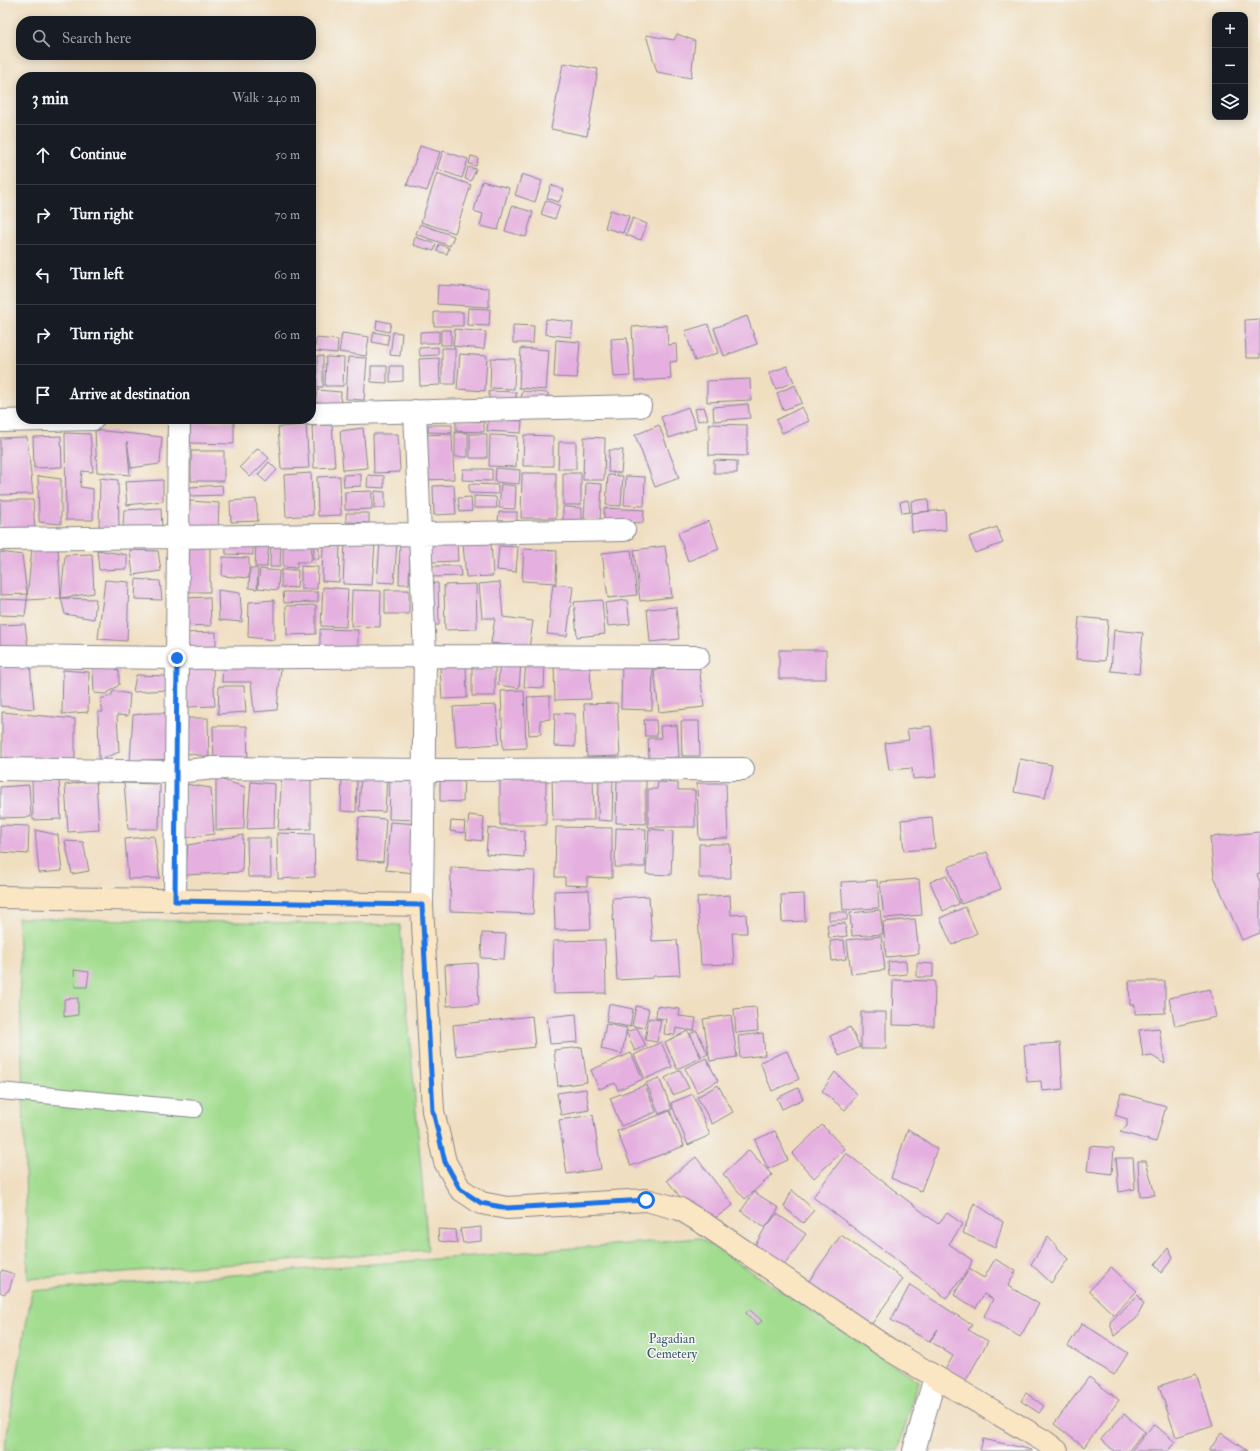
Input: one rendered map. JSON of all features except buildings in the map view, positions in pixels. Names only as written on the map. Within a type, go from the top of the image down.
[{"type":"street","points":[[316,414],[640,406]]},
{"type":"street","points":[[415,411],[425,656],[422,905],[433,1111],[445,1162],[460,1189],[481,1203],[507,1208],[646,1200],[680,1209],[706,1225],[890,1350],[1050,1449]]},
{"type":"street","points":[[0,421],[16,421]]},
{"type":"street","points":[[175,901],[179,424]]},
{"type":"street","points":[[0,539],[178,538],[624,530]]},
{"type":"street","points":[[0,656],[177,658],[425,656],[698,657]]},
{"type":"street","points":[[0,770],[176,772],[214,768],[423,770],[743,769]]},
{"type":"street","points":[[0,897],[422,905]]},
{"type":"street","points":[[914,1451],[934,1377]]},
{"type":"lane","points":[[0,1091],[195,1109]]},
{"type":"green space","points":[[18,918],[400,925],[428,1250],[28,1279]]},
{"type":"green space","name":"Pagadian Cemetery","points":[[700,1238],[918,1381],[898,1451],[4,1451],[32,1291]]},
{"type":"route","points":[[177,658],[175,901],[422,905],[433,1111],[445,1162],[460,1189],[481,1203],[507,1208],[646,1200]]}]
